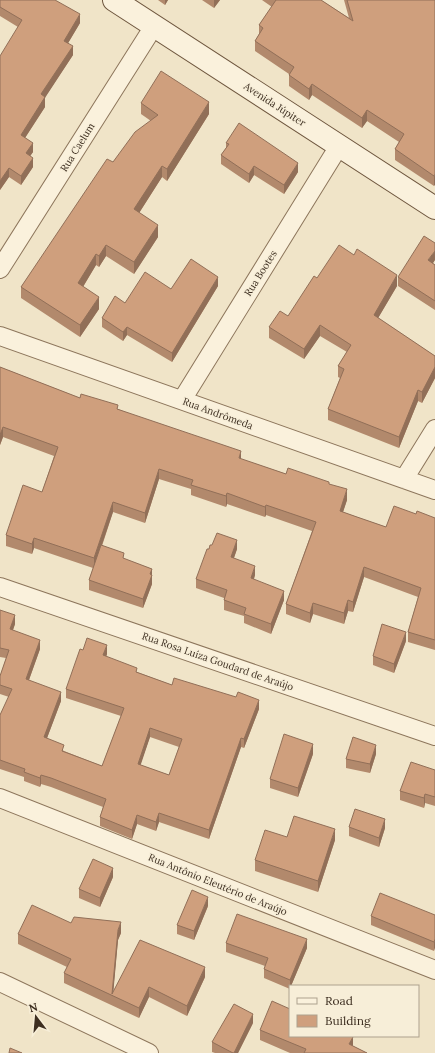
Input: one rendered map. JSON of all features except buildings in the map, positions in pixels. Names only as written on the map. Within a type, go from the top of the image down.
[{"type":"main road","name":"Avenida Júpiter","points":[[114,0],[435,208]]},
{"type":"street","name":"Rua Caelum","points":[[0,269],[154,26]]},
{"type":"street","name":"Rua Bootes","points":[[182,400],[339,146]]},
{"type":"street","name":"Rua Andrômeda","points":[[0,336],[435,490]]},
{"type":"street","points":[[404,479],[435,429]]},
{"type":"street","name":"Rua Rosa Luíza Goudard de Araújo","points":[[0,586],[435,736]]},
{"type":"street","name":"Rua Antônio Eleutério de Araújo","points":[[0,798],[435,970]]},
{"type":"street","points":[[2,988],[149,1053]]}]
